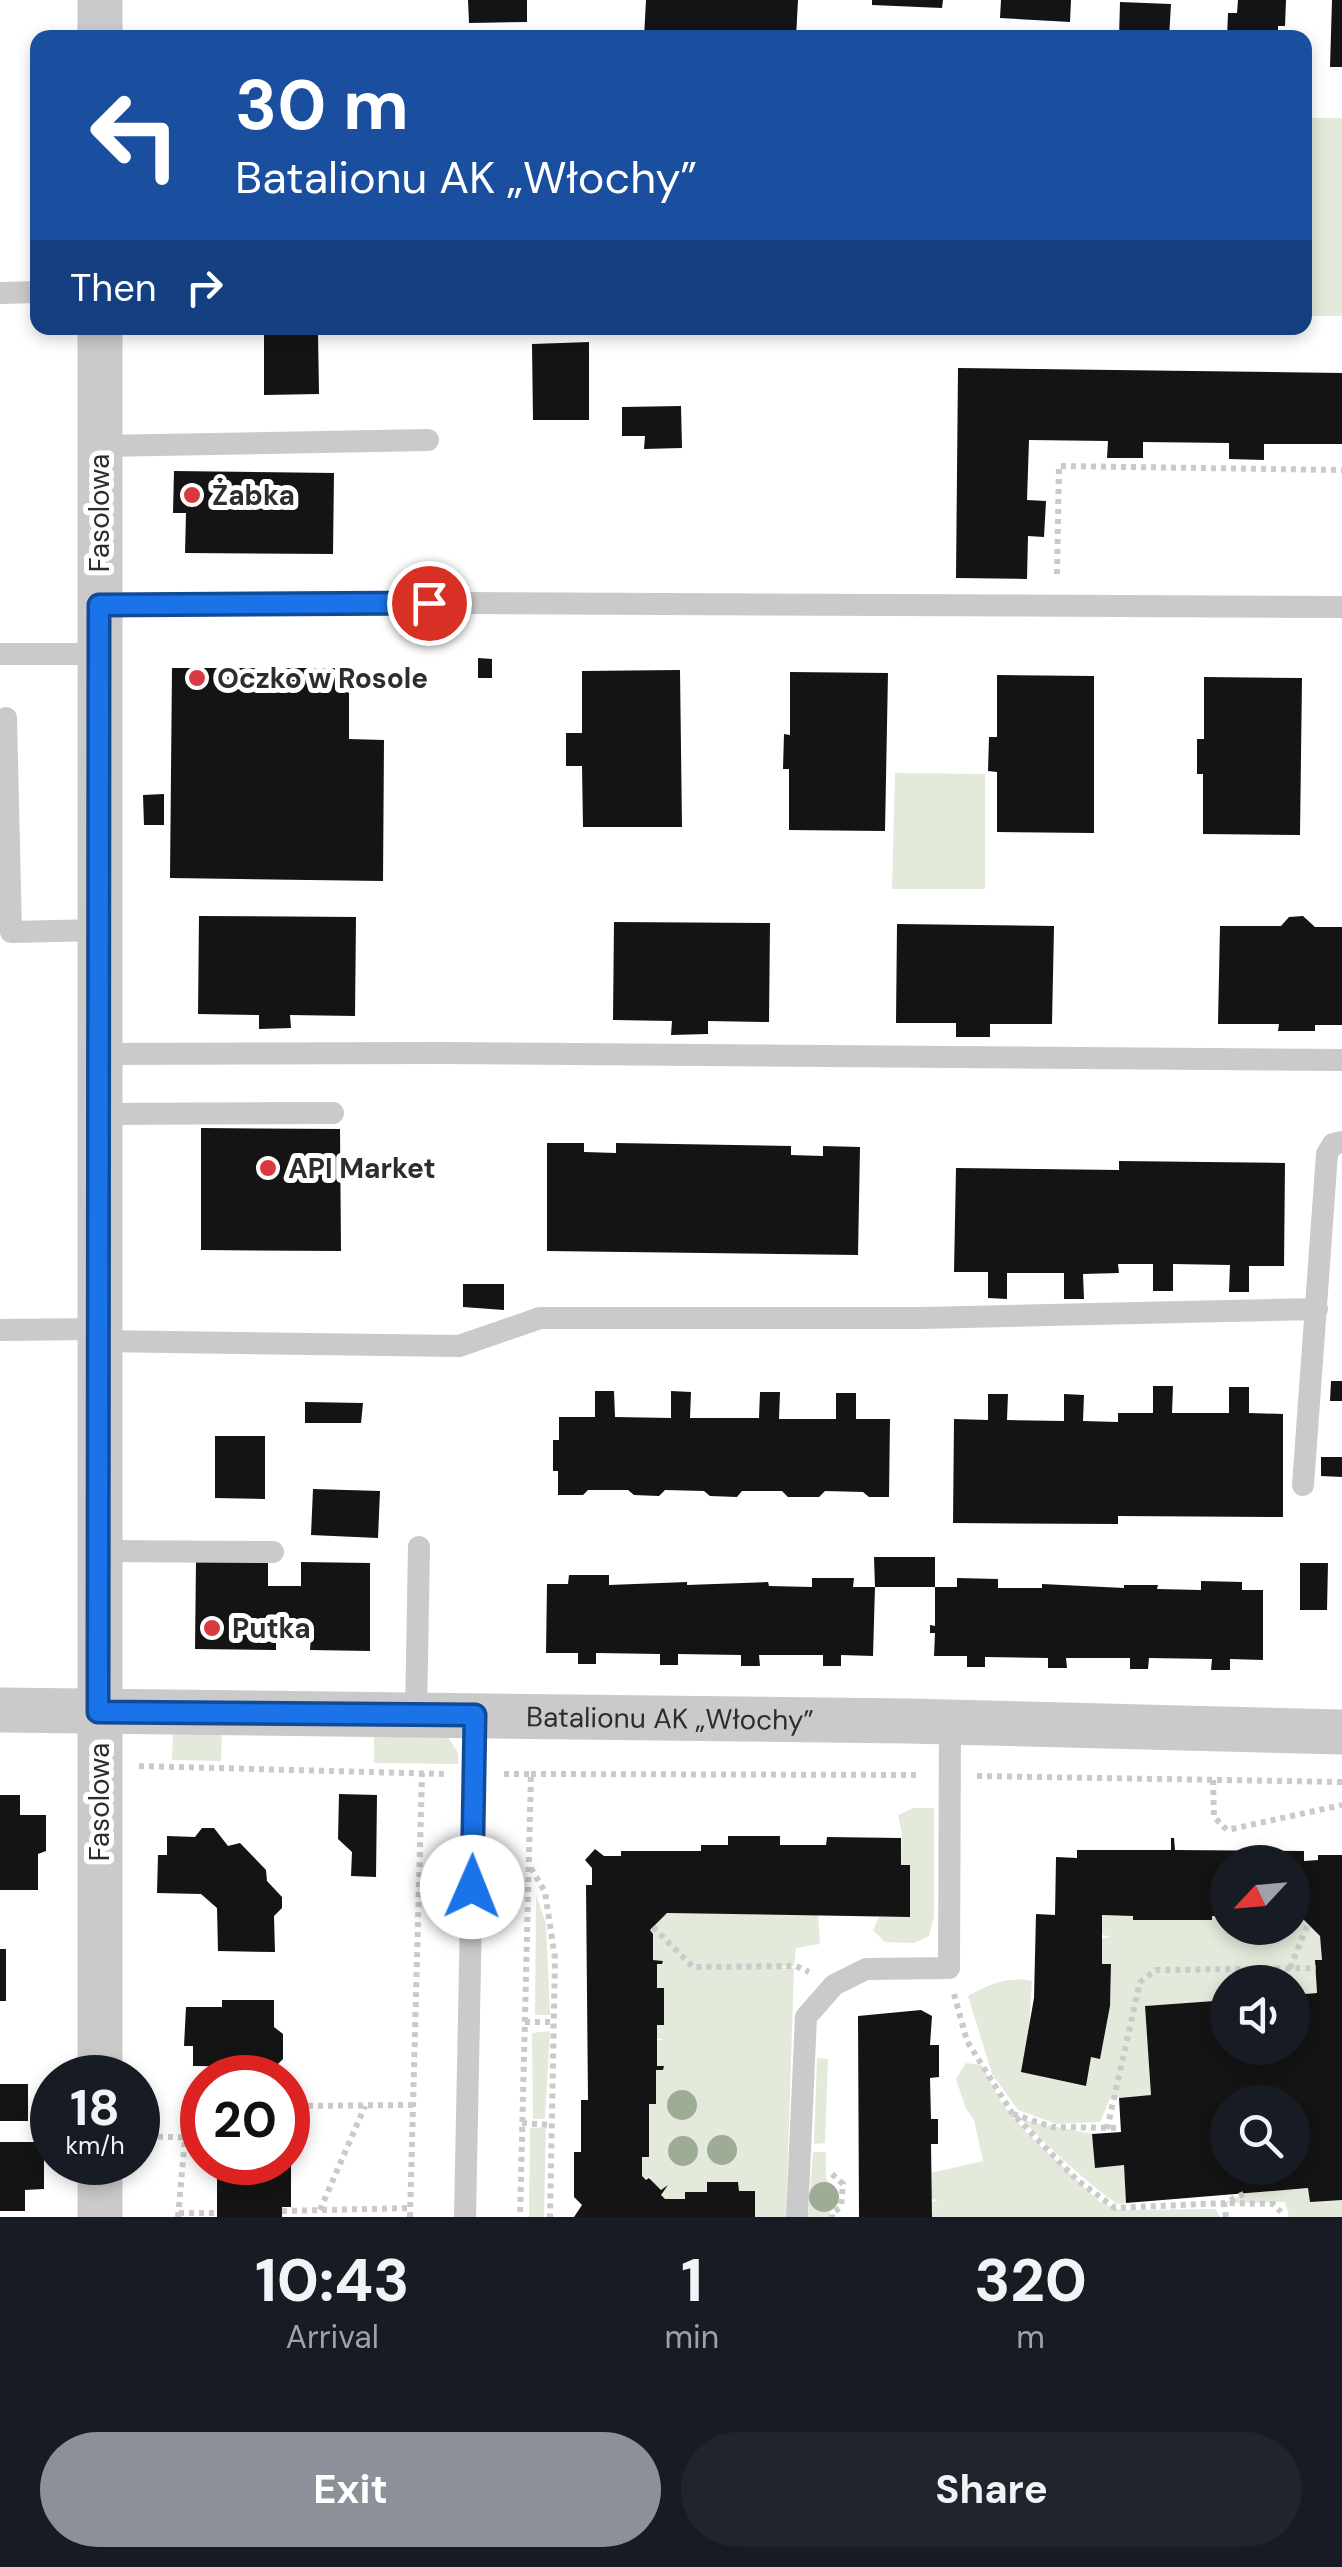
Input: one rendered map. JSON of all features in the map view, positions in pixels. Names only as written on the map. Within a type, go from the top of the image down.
[{"type":"street","points":[[100,0],[100,30]]},
{"type":"street","name":"Fasolowa","points":[[100,335],[100,2055]]},
{"type":"street","name":"Batalionu AK „Włochy”","points":[[0,1710],[1342,1732]]},
{"type":"street","points":[[100,2185],[100,2217]]},
{"type":"lane","points":[[0,292],[30,292]]},
{"type":"lane","points":[[100,446],[428,440]]},
{"type":"lane","points":[[99,605],[1342,607]]},
{"type":"lane","points":[[0,654],[99,654]]},
{"type":"lane","points":[[6,718],[4,861],[11,932],[99,930]]},
{"type":"lane","points":[[99,1054],[1342,1060]]},
{"type":"lane","points":[[99,1114],[332,1113]]},
{"type":"lane","points":[[1303,1485],[1327,1154],[1332,1144],[1342,1142]]},
{"type":"lane","points":[[0,1330],[459,1346],[540,1318],[922,1318],[1317,1308]]},
{"type":"lane","points":[[416,1714],[418,1547]]},
{"type":"lane","points":[[99,1551],[273,1552]]},
{"type":"lane","points":[[465,2217],[475,1715]]},
{"type":"lane","points":[[797,2217],[806,2017],[834,1984],[866,1969],[949,1968],[950,1724]]},
{"type":"path","points":[[1057,605],[1059,466],[1342,470]]},
{"type":"path","points":[[282,2212],[410,2213],[422,1773]]},
{"type":"path","points":[[1213,1780],[1214,1818],[1227,1830],[1342,1805]]},
{"type":"path","points":[[529,1864],[545,1892],[554,1958],[550,2217]]},
{"type":"path","points":[[949,1968],[967,2042],[1012,2114],[1076,2179],[1116,2208],[1274,2204],[1281,2212]]},
{"type":"path","points":[[1310,1968],[1316,1968]]},
{"type":"path","points":[[1107,2129],[1140,1982],[1156,1970],[1210,1969]]},
{"type":"path","points":[[525,2022],[554,2022]]},
{"type":"path","points":[[310,2106],[413,2105]]},
{"type":"path","points":[[320,2210],[364,2106]]},
{"type":"path","points":[[1012,2114],[1052,2127],[1120,2128]]},
{"type":"path","points":[[522,2124],[552,2124]]},
{"type":"path","points":[[181,2185],[178,2215],[217,2213]]},
{"type":"path","points":[[1224,2204],[1246,2193]]},
{"type":"path","points":[[1224,2204],[1226,2217]]},
{"type":"green space","points":[[1312,118],[1342,118],[1342,316],[1312,316]]},
{"type":"green space","points":[[895,773],[985,774],[985,889],[892,889]]},
{"type":"green space","points":[[173,1730],[222,1731],[221,1761],[172,1760]]},
{"type":"green space","points":[[374,1733],[448,1737],[458,1753],[458,1764],[374,1763]]},
{"type":"green space","points":[[913,1808],[934,1808],[934,1917],[929,1936],[914,1943],[885,1942],[873,1930],[879,1917],[910,1916],[910,1866],[901,1865],[898,1815]]},
{"type":"green space","points":[[536,1895],[546,1923],[550,2015],[535,2015]]},
{"type":"green space","points":[[667,1913],[818,1915],[820,1944],[796,1948],[794,1966],[771,1967],[794,1968],[786,2217],[755,2217],[739,2191],[738,2182],[707,2182],[707,2192],[686,2192],[685,2199],[665,2199],[661,2195],[665,2188],[661,2190],[651,2176],[646,2180],[642,2176],[642,2157],[649,2156],[649,2104],[656,2103],[656,2070],[663,2070],[664,2066],[657,2066],[657,2040],[664,2040],[657,2038],[657,2025],[664,2025],[664,1989],[657,1988],[657,1964],[662,1961],[653,1960],[650,1930]]},
{"type":"green space","points":[[1102,1915],[1133,1916],[1133,1920],[1210,1920],[1210,1945],[1310,1945],[1310,1926],[1320,1936],[1322,1960],[1315,1961],[1317,1993],[1310,1994],[1310,1965],[1210,1965],[1210,2001],[1145,2006],[1151,2095],[1111,2096],[1100,2122],[1056,2124],[1018,2110],[992,2074],[968,1996],[999,1982],[1032,1981],[1029,2030],[1044,2077],[1085,2086],[1091,2057],[1100,2058],[1110,2006],[1111,1964],[1102,1964],[1102,1938],[1111,1937],[1102,1935]]},
{"type":"green space","points":[[550,2031],[545,2119],[533,2119],[532,2033]]},
{"type":"green space","points":[[817,2058],[828,2059],[825,2143],[814,2144]]},
{"type":"green space","points":[[966,2063],[982,2065],[1002,2104],[1024,2130],[1100,2202],[1120,2210],[1216,2209],[1220,2217],[932,2217],[932,2202],[938,2200],[931,2199],[931,2173],[983,2161],[974,2120],[956,2079]]},
{"type":"green space","points":[[1022,2120],[1092,2134],[1095,2167],[1124,2165],[1126,2203],[1117,2204],[1092,2185]]},
{"type":"green space","points":[[546,2127],[544,2217],[529,2217],[530,2128]]},
{"type":"green space","points":[[813,2152],[826,2152],[826,2178],[835,2192],[829,2217],[808,2217]]},
{"type":"green space","points":[[1308,2188],[1342,2200],[1342,2217],[1289,2217],[1285,2202],[1224,2203],[1246,2193]]},
{"type":"building","points":[[468,0],[527,0],[527,22],[469,23]]},
{"type":"building","points":[[646,0],[798,0],[796,30],[644,30]]},
{"type":"building","points":[[872,0],[943,0],[942,8],[872,5]]},
{"type":"building","points":[[1001,0],[1071,0],[1070,22],[1000,18]]},
{"type":"building","points":[[1238,0],[1286,0],[1285,26],[1278,26],[1278,30],[1227,30],[1228,13],[1237,13]]},
{"type":"building","points":[[1332,0],[1342,0],[1342,67],[1330,67]]},
{"type":"building","points":[[1120,2],[1171,4],[1169,30],[1119,30]]},
{"type":"building","points":[[264,335],[318,335],[319,394],[264,395]]},
{"type":"building","points":[[589,342],[589,420],[533,420],[532,344]]},
{"type":"building","points":[[958,368],[1342,373],[1342,444],[1264,444],[1264,460],[1229,459],[1229,443],[1143,442],[1143,458],[1107,458],[1108,441],[1029,440],[1027,500],[1046,501],[1044,537],[1028,536],[1027,579],[956,578]]},
{"type":"building","points":[[681,406],[682,448],[644,449],[645,436],[622,436],[622,407]]},
{"type":"building","points":[[174,471],[334,473],[333,554],[185,553],[186,513],[173,513]]},
{"type":"building","points":[[478,658],[492,659],[492,678],[478,678]]},
{"type":"building","points":[[172,668],[349,668],[349,739],[384,740],[383,881],[170,878]]},
{"type":"building","points":[[680,670],[682,827],[583,827],[582,766],[566,766],[566,733],[582,733],[582,671]]},
{"type":"building","points":[[790,672],[888,673],[885,831],[789,830],[789,769],[783,769],[784,734],[790,735]]},
{"type":"building","points":[[997,675],[1094,676],[1094,833],[997,832],[997,772],[988,771],[989,737],[997,737]]},
{"type":"building","points":[[1204,677],[1302,678],[1300,835],[1203,834],[1203,774],[1197,774],[1197,739],[1204,739]]},
{"type":"building","points":[[164,794],[164,825],[144,825],[143,795]]},
{"type":"building","points":[[199,916],[356,917],[355,1016],[290,1015],[291,1028],[259,1029],[259,1015],[198,1014]]},
{"type":"building","points":[[1303,916],[1315,927],[1342,927],[1342,1025],[1315,1025],[1315,1031],[1278,1031],[1279,1024],[1218,1024],[1220,926],[1281,926],[1289,917]]},
{"type":"building","points":[[614,922],[770,923],[769,1022],[708,1021],[708,1034],[671,1035],[672,1021],[613,1020]]},
{"type":"building","points":[[897,924],[1054,926],[1052,1024],[990,1024],[990,1037],[956,1037],[956,1023],[896,1023]]},
{"type":"building","points":[[201,1128],[340,1129],[341,1251],[201,1250]]},
{"type":"building","points":[[547,1143],[584,1143],[584,1152],[616,1153],[616,1143],[791,1146],[791,1155],[823,1156],[823,1146],[860,1147],[858,1255],[547,1251]]},
{"type":"building","points":[[1119,1161],[1285,1163],[1284,1266],[1249,1266],[1249,1292],[1229,1292],[1230,1265],[1173,1264],[1173,1291],[1153,1291],[1153,1264],[1118,1264],[1119,1273],[1083,1274],[1084,1299],[1064,1299],[1064,1273],[1007,1273],[1007,1299],[988,1298],[988,1272],[954,1272],[956,1168],[1119,1170]]},
{"type":"building","points":[[463,1284],[504,1284],[504,1310],[463,1307]]},
{"type":"building","points":[[1331,1381],[1342,1381],[1342,1401],[1330,1401]]},
{"type":"building","points":[[1153,1386],[1173,1386],[1172,1413],[1229,1413],[1229,1387],[1249,1387],[1249,1413],[1283,1414],[1283,1517],[1118,1516],[1118,1524],[953,1523],[954,1419],[988,1420],[988,1394],[1008,1394],[1007,1420],[1064,1421],[1064,1394],[1084,1395],[1083,1421],[1118,1422],[1118,1413],[1153,1413]]},
{"type":"building","points":[[595,1391],[614,1391],[615,1417],[671,1418],[671,1391],[691,1392],[690,1418],[759,1418],[760,1392],[780,1392],[779,1419],[836,1419],[836,1393],[856,1393],[856,1419],[890,1419],[889,1497],[825,1491],[819,1497],[788,1497],[782,1491],[742,1491],[737,1497],[665,1490],[659,1496],[634,1495],[628,1490],[558,1495],[553,1440],[559,1440],[559,1417],[595,1417]]},
{"type":"building","points":[[305,1402],[363,1403],[361,1423],[305,1423]]},
{"type":"building","points":[[215,1436],[265,1436],[265,1499],[215,1498]]},
{"type":"building","points":[[1321,1457],[1342,1457],[1342,1477],[1321,1476]]},
{"type":"building","points":[[313,1489],[380,1491],[378,1538],[311,1535]]},
{"type":"building","points":[[874,1557],[935,1557],[935,1587],[875,1587]]},
{"type":"building","points":[[196,1561],[268,1562],[268,1586],[301,1586],[301,1562],[370,1563],[370,1651],[310,1650],[311,1636],[276,1636],[276,1650],[195,1649]]},
{"type":"building","points":[[1300,1563],[1328,1563],[1327,1610],[1300,1610]]},
{"type":"building","points":[[569,1575],[609,1575],[609,1585],[768,1582],[769,1586],[812,1587],[812,1578],[854,1578],[853,1587],[875,1587],[873,1656],[841,1655],[841,1666],[823,1666],[823,1655],[759,1655],[760,1666],[741,1666],[741,1655],[678,1654],[678,1665],[660,1665],[660,1654],[596,1653],[596,1664],[578,1664],[578,1653],[546,1653],[547,1584],[568,1584]]},
{"type":"building","points":[[957,1578],[998,1579],[998,1588],[1042,1588],[1042,1584],[1124,1588],[1158,1585],[1157,1589],[1201,1590],[1201,1581],[1242,1582],[1242,1590],[1263,1590],[1263,1660],[1230,1659],[1230,1670],[1211,1670],[1212,1659],[1149,1658],[1148,1669],[1130,1669],[1130,1658],[1066,1658],[1067,1668],[1048,1668],[1048,1658],[985,1657],[985,1667],[967,1667],[967,1656],[934,1656],[935,1633],[930,1633],[930,1625],[935,1626],[935,1587],[957,1587]]},
{"type":"building","points":[[339,1794],[377,1795],[376,1877],[351,1876],[352,1852],[338,1839]]},
{"type":"building","points":[[0,1795],[20,1795],[20,1815],[46,1815],[46,1851],[38,1854],[38,1890],[0,1890]]},
{"type":"building","points":[[202,1828],[214,1828],[228,1846],[240,1843],[266,1870],[267,1881],[282,1897],[282,1908],[274,1916],[275,1952],[218,1951],[217,1908],[201,1894],[157,1893],[158,1855],[167,1855],[167,1836],[195,1837]]},
{"type":"building","points":[[728,1836],[780,1836],[780,1845],[826,1845],[827,1837],[901,1838],[901,1865],[910,1865],[910,1917],[667,1913],[650,1930],[653,1960],[663,1961],[657,1964],[657,1988],[664,1988],[664,2025],[657,2025],[657,2066],[664,2066],[663,2070],[656,2070],[656,2104],[649,2104],[649,2157],[642,2157],[642,2176],[661,2190],[668,2185],[661,2195],[665,2199],[685,2199],[685,2192],[707,2192],[707,2182],[738,2182],[739,2191],[755,2191],[755,2217],[574,2217],[582,2205],[574,2197],[574,2152],[581,2152],[581,2100],[588,2100],[586,1885],[592,1885],[592,1868],[585,1860],[595,1849],[604,1856],[621,1856],[621,1851],[701,1851],[701,1845],[728,1845]]},
{"type":"building","points":[[1174,1838],[1175,1850],[1210,1850],[1210,1920],[1133,1920],[1133,1916],[1102,1915],[1102,1964],[1111,1964],[1110,2006],[1100,2059],[1091,2057],[1086,2086],[1021,2072],[1034,1998],[1036,1914],[1055,1915],[1056,1857],[1077,1858],[1077,1850],[1171,1850]]},
{"type":"building","points":[[1318,1855],[1342,1855],[1342,2200],[1310,2202],[1308,2188],[1126,2203],[1124,2165],[1095,2168],[1092,2134],[1121,2132],[1119,2098],[1151,2095],[1145,2006],[1210,2001],[1210,2065],[1310,2065],[1310,1994],[1317,1993],[1315,1960],[1322,1960],[1320,1936],[1310,1926],[1310,1861],[1318,1860]]},
{"type":"building","points":[[0,1949],[6,1949],[6,2001],[0,2001]]},
{"type":"building","points":[[222,2000],[274,2000],[274,2027],[283,2034],[283,2055],[193,2055],[193,2046],[184,2046],[186,2007],[222,2007]]},
{"type":"building","points":[[921,2010],[932,2016],[930,2045],[939,2045],[939,2077],[930,2078],[931,2119],[938,2119],[938,2144],[931,2144],[932,2217],[859,2217],[858,2016]]},
{"type":"building","points":[[0,2084],[28,2084],[28,2121],[0,2121]]},
{"type":"building","points":[[0,2142],[30,2142],[30,2185],[44,2185],[44,2189],[25,2190],[25,2211],[0,2211]]},
{"type":"building","points":[[217,2185],[291,2185],[291,2207],[282,2207],[282,2217],[217,2217]]},
{"type":"place","name":"Żabka","points":[[192,495]]},
{"type":"place","name":"Oczko w Rosole","points":[[197,678]]},
{"type":"place","name":"API Market","points":[[268,1168]]},
{"type":"place","name":"Putka","points":[[212,1628]]},
{"type":"route","points":[[429,603],[99,605],[98,1712],[475,1715],[472,1887]]}]
